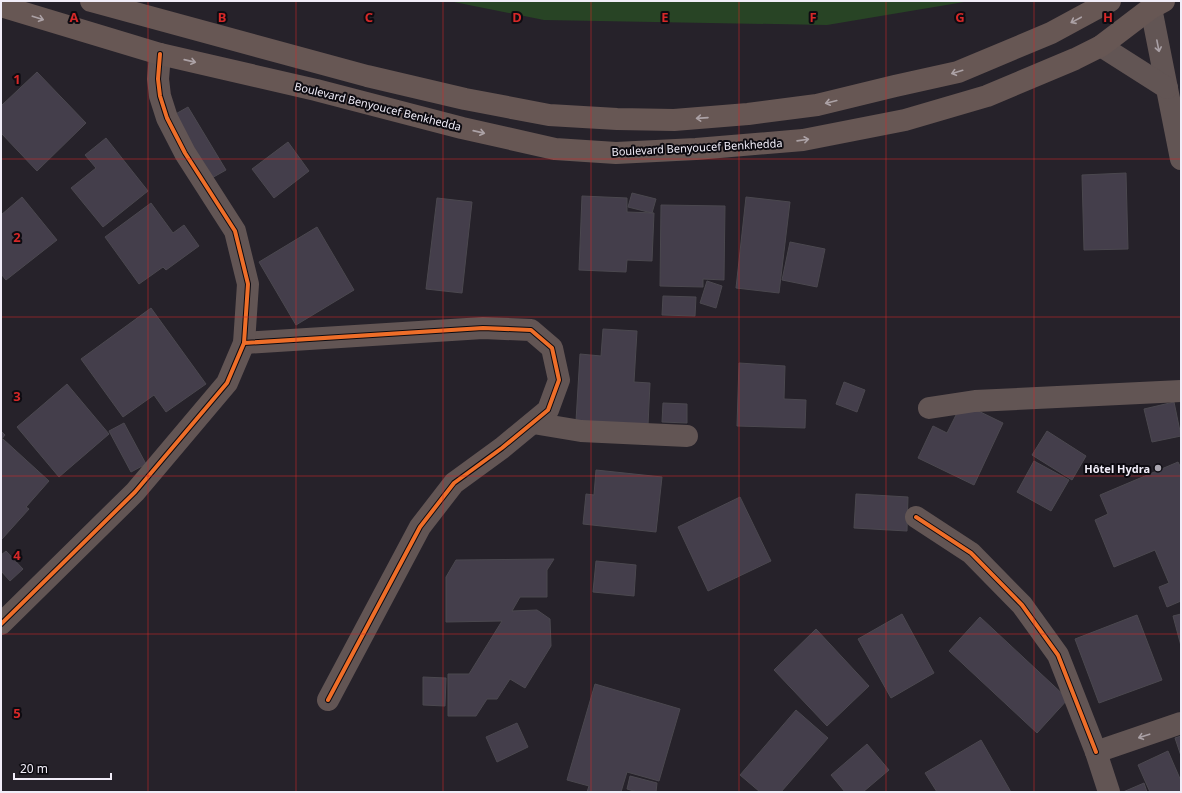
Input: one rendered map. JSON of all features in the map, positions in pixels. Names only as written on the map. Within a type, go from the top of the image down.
[{"type":"main road","points":[[91,1],[367,76],[465,98],[549,115],[618,119],[674,120],[748,114],[816,105],[958,72],[1051,33],[1110,1]]},
{"type":"main road","name":"Boulevard Benyoucef Benkhedda","points":[[1,6],[160,54],[316,90],[440,122],[555,149],[616,153],[696,149],[803,140],[905,120],[987,96],[1075,59],[1101,46],[1158,4]]},
{"type":"street","points":[[1158,4],[1167,88],[1181,159]]},
{"type":"street","points":[[1101,46],[1167,88]]},
{"type":"street","points":[[1,624],[135,492],[226,383],[244,343],[248,284],[235,231],[192,165],[167,118],[160,96],[158,79],[160,54]]},
{"type":"street","points":[[244,343],[483,328],[531,330],[552,348],[559,380],[548,410],[454,483],[420,527],[328,700]]},
{"type":"street","points":[[929,408],[975,401],[1181,391]]},
{"type":"street","points":[[533,422],[581,431],[687,436]]},
{"type":"street","points":[[916,517],[971,552],[1022,605],[1058,655],[1096,752],[1109,792]]},
{"type":"street","points":[[1096,752],[1181,723]]},
{"type":"green space","points":[[449,1],[970,1],[827,25],[544,20]]},
{"type":"building","points":[[37,72],[86,123],[37,171],[1,133],[1,106]]},
{"type":"building","points":[[188,107],[226,170],[210,179],[172,116]]},
{"type":"building","points":[[106,138],[148,191],[103,227],[71,188],[96,168],[85,155]]},
{"type":"building","points":[[288,142],[309,171],[274,198],[252,169]]},
{"type":"building","points":[[1126,173],[1128,249],[1084,250],[1082,175]]},
{"type":"building","points":[[632,193],[656,199],[652,213],[628,207]]},
{"type":"building","points":[[582,196],[627,198],[627,212],[654,213],[652,261],[627,260],[626,272],[579,270]]},
{"type":"building","points":[[22,197],[57,240],[6,280],[1,274],[1,215]]},
{"type":"building","points":[[746,197],[790,202],[779,293],[736,288]]},
{"type":"building","points":[[437,198],[472,202],[462,293],[426,289]]},
{"type":"building","points":[[151,203],[173,233],[184,225],[199,246],[166,270],[163,267],[139,284],[105,237]]},
{"type":"building","points":[[661,205],[725,206],[724,280],[703,279],[703,287],[660,286]]},
{"type":"building","points":[[317,227],[354,290],[296,325],[259,262]]},
{"type":"building","points":[[790,242],[825,249],[817,287],[782,280]]},
{"type":"building","points":[[707,281],[722,286],[716,308],[700,303]]},
{"type":"building","points":[[663,296],[696,297],[695,316],[662,315]]},
{"type":"building","points":[[151,308],[206,384],[166,412],[154,395],[123,417],[81,359]]},
{"type":"building","points":[[603,329],[637,331],[634,382],[650,383],[648,425],[576,421],[580,354],[601,356]]},
{"type":"building","points":[[739,363],[785,366],[784,399],[806,400],[805,428],[737,426]]},
{"type":"building","points":[[844,382],[865,390],[857,412],[836,404]]},
{"type":"building","points":[[67,384],[109,434],[59,477],[17,427]]},
{"type":"building","points":[[1174,402],[1181,436],[1152,442],[1144,409]]},
{"type":"building","points":[[663,403],[687,404],[687,423],[662,422]]},
{"type":"building","points":[[962,403],[1003,423],[974,485],[918,458],[933,426],[947,433]]},
{"type":"building","points":[[124,423],[146,464],[131,472],[109,431]]},
{"type":"building","points":[[1,431],[5,435],[1,440]]},
{"type":"building","points":[[1047,431],[1086,456],[1072,480],[1032,455]]},
{"type":"building","points":[[3,439],[49,481],[26,507],[29,509],[2,539],[1,441]]},
{"type":"building","points":[[1034,461],[1069,480],[1051,511],[1017,492]]},
{"type":"building","points":[[1178,462],[1181,468],[1181,601],[1167,607],[1159,587],[1169,583],[1155,550],[1114,567],[1095,520],[1108,514],[1100,495]]},
{"type":"building","points":[[596,470],[662,477],[656,532],[583,524],[586,494],[594,495]]},
{"type":"building","points":[[856,494],[908,497],[907,531],[854,528]]},
{"type":"building","points":[[740,497],[771,561],[708,591],[678,527]]},
{"type":"building","points":[[6,551],[23,569],[10,581],[1,571],[1,555]]},
{"type":"building","points":[[554,559],[547,570],[547,597],[520,597],[512,611],[537,610],[550,619],[551,646],[525,688],[510,679],[497,699],[487,699],[476,716],[448,716],[448,674],[469,674],[502,621],[446,622],[446,577],[456,560]]},
{"type":"building","points":[[596,561],[636,565],[634,596],[593,592]]},
{"type":"building","points":[[902,614],[934,673],[891,698],[858,639]]},
{"type":"building","points":[[1181,614],[1181,646],[1173,616]]},
{"type":"building","points":[[1137,615],[1162,680],[1099,703],[1075,639]]},
{"type":"building","points":[[980,617],[1068,699],[1037,733],[949,651]]},
{"type":"building","points":[[816,629],[869,686],[827,726],[774,670]]},
{"type":"building","points":[[423,677],[446,678],[445,706],[423,705]]},
{"type":"building","points":[[595,684],[680,709],[659,781],[627,772],[621,792],[587,792],[589,786],[567,780]]},
{"type":"building","points":[[796,710],[828,738],[781,792],[760,792],[740,775]]},
{"type":"building","points":[[517,723],[528,747],[497,762],[486,737]]},
{"type":"building","points":[[1181,736],[1181,756],[1175,738]]},
{"type":"building","points":[[981,740],[1011,792],[937,792],[925,773]]},
{"type":"building","points":[[867,744],[889,770],[863,792],[845,792],[831,775]]},
{"type":"building","points":[[1168,751],[1181,781],[1181,792],[1150,792],[1138,765]]},
{"type":"building","points":[[630,776],[657,783],[656,792],[637,792],[627,789]]},
{"type":"building","points":[[1144,783],[1147,792],[1123,792]]},
{"type":"cycle path","points":[[1,624],[135,492],[227,383],[244,343],[248,284],[235,231],[185,153],[167,118],[160,96],[158,79],[160,54]]},
{"type":"cycle path","points":[[244,343],[483,328],[531,330],[552,348],[559,380],[548,410],[502,448],[454,483],[420,527],[328,700]]},
{"type":"cycle path","points":[[916,517],[971,553],[1022,605],[1058,655],[1096,752]]},
{"type":"place","name":"Hôtel Hydra","points":[[1158,468]]}]
